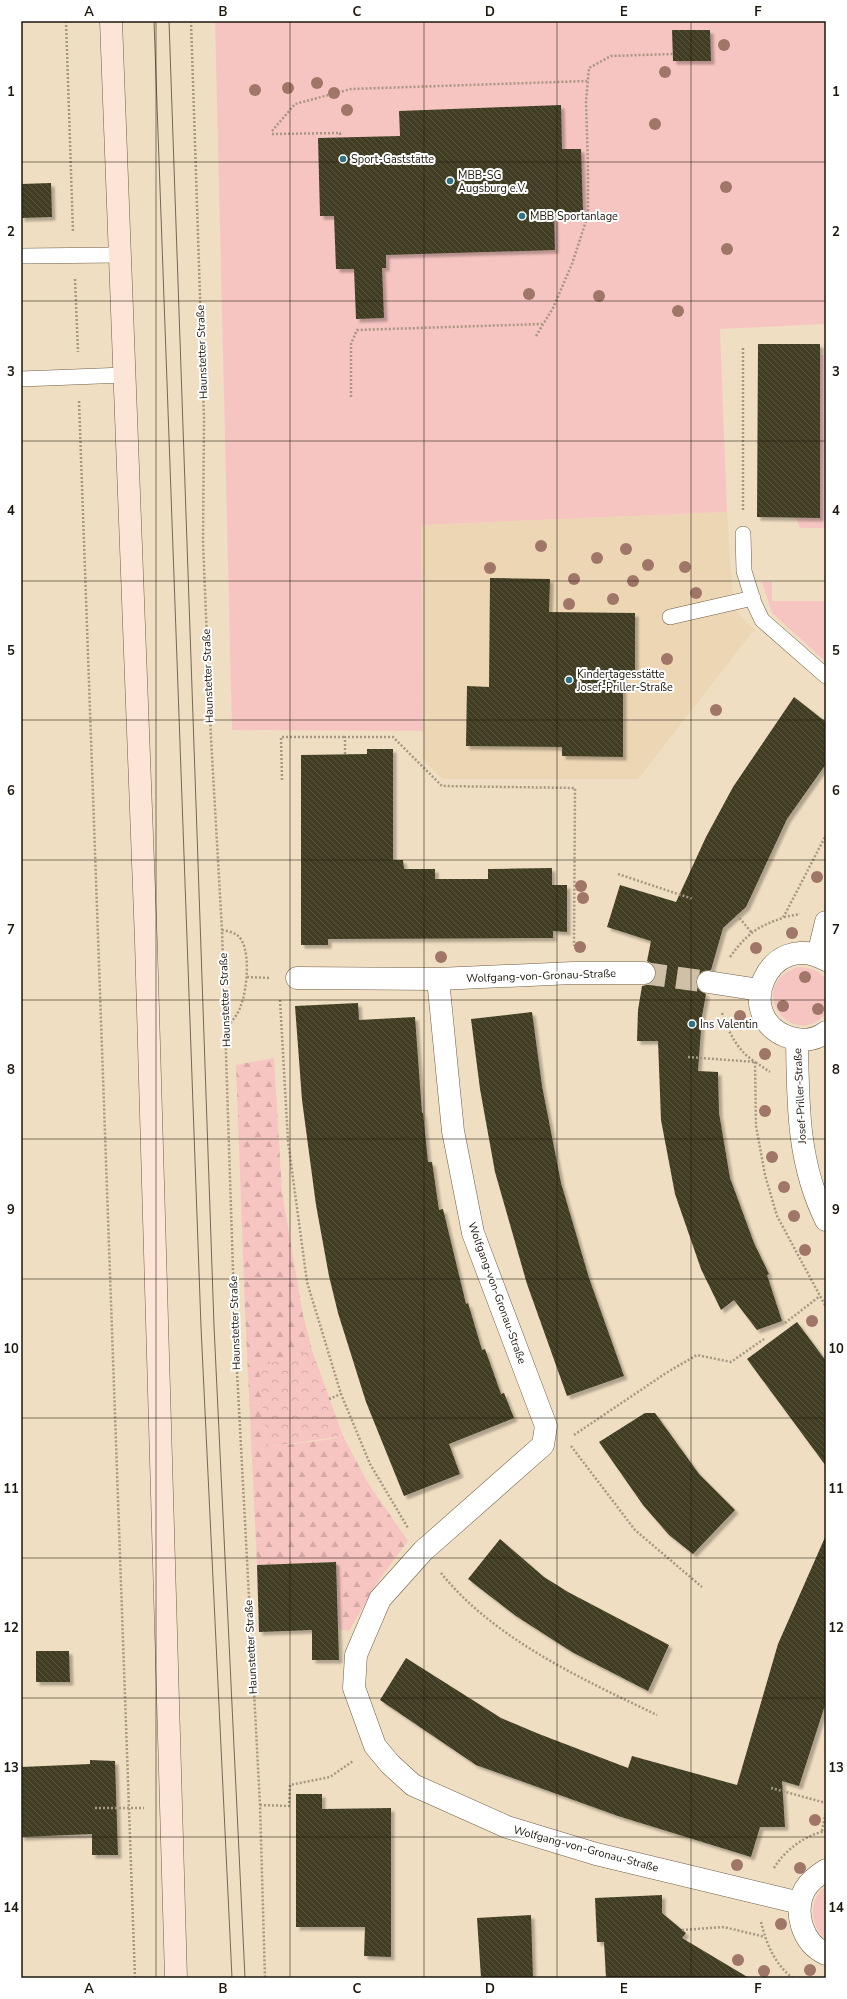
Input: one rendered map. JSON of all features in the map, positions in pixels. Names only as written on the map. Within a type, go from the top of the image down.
[{"type":"main road","points":[[111,21],[146,941],[176,1978]]},
{"type":"street","name":"Josef-Priller-Straße","points":[[826,922],[822,958],[805,953],[792,954],[780,959],[770,967],[763,978],[760,990],[760,1004],[764,1017],[772,1028],[784,1035],[797,1039],[810,1040],[826,1032]]},
{"type":"street","name":"Wolfgang-von-Gronau-Straße","points":[[298,978],[438,979],[573,973],[644,973]]},
{"type":"street","name":"Wolfgang-von-Gronau-Straße","points":[[438,979],[453,1131],[473,1233],[546,1426],[542,1445],[423,1551],[380,1599],[356,1655],[354,1688],[375,1746],[390,1764],[413,1785],[507,1827],[596,1854],[800,1903]]},
{"type":"street","points":[[708,982],[760,990]]},
{"type":"street","name":"Josef-Priller-Straße","points":[[797,1039],[802,1146],[817,1202],[826,1220]]},
{"type":"street","points":[[826,1870],[815,1877],[806,1889],[800,1903],[800,1918],[804,1932],[812,1945],[826,1954]]},
{"type":"lane","points":[[21,256],[119,255]]},
{"type":"lane","points":[[21,379],[125,375]]},
{"type":"lane","points":[[743,534],[744,571],[762,620],[826,676]]},
{"type":"lane","points":[[670,617],[753,598]]},
{"type":"path","points":[[66,21],[135,1978]]},
{"type":"path","name":"Haunstetter Straße","points":[[192,21],[204,419],[203,542],[211,738],[226,1028],[235,1334],[260,1805],[265,1978]]},
{"type":"path","points":[[536,336],[553,308],[572,264],[588,215],[586,101],[589,68],[611,56],[673,54]]},
{"type":"path","points":[[340,137],[340,133],[272,133],[295,104],[351,89],[587,81]]},
{"type":"path","points":[[352,397],[351,344],[357,330],[543,324]]},
{"type":"path","points":[[743,348],[743,534]]},
{"type":"path","points":[[282,780],[281,737],[392,737],[442,786],[575,788],[573,973]]},
{"type":"path","points":[[345,737],[345,754]]},
{"type":"path","points":[[618,874],[693,899]]},
{"type":"path","points":[[737,915],[752,933]]},
{"type":"path","points":[[222,930],[237,935],[246,946],[247,977],[242,1004],[236,1016],[226,1028]]},
{"type":"path","points":[[279,994],[288,1141],[307,1282],[341,1394],[370,1464],[398,1513],[423,1551],[444,1577],[480,1614],[541,1655],[613,1694],[657,1715]]},
{"type":"path","points":[[688,1057],[755,1062]]},
{"type":"path","points":[[785,1323],[820,1296]]},
{"type":"path","points":[[573,1435],[666,1372],[697,1355],[731,1362],[764,1339]]},
{"type":"path","points":[[329,1399],[341,1394]]},
{"type":"path","points":[[570,1445],[635,1530],[702,1587]]},
{"type":"path","points":[[260,1805],[289,1806],[290,1785],[330,1778],[375,1746]]},
{"type":"path","points":[[771,1788],[826,1803]]},
{"type":"path","points":[[95,1808],[171,1807]]},
{"type":"path","points":[[826,1811],[822,1831],[826,1830]]},
{"type":"path","points":[[682,1930],[724,1927],[765,1937]]},
{"type":"shaded area","name":"Kindertagesstätte Josef-Priller-Straße","points":[[727,512],[733,602],[737,612],[755,629],[638,779],[443,779],[423,760],[421,525]]},
{"type":"green space","name":"MBB Sportanlage","points":[[215,21],[826,21],[826,324],[720,329],[727,512],[421,525],[423,731],[232,730]]},
{"type":"green space","points":[[820,355],[826,355],[826,528],[800,528],[796,518],[820,518]]},
{"type":"green space","points":[[762,582],[772,582],[772,601],[826,601],[826,662],[772,613]]},
{"type":"green space","points":[[798,967],[814,970],[826,980],[826,1013],[813,1023],[800,1025],[788,1021],[779,1012],[774,1000],[774,988],[782,976]]},
{"type":"green space","points":[[274,1058],[282,1192],[303,1315],[312,1350],[260,1367],[267,1447],[325,1440],[343,1436],[368,1483],[408,1541],[379,1580],[349,1631],[339,1629],[336,1562],[257,1565],[245,1311],[236,1065]]},
{"type":"green space","points":[[312,1350],[343,1436],[267,1447],[259,1367]]},
{"type":"green space","points":[[826,1886],[826,1939],[820,1934],[816,1927],[813,1912],[816,1897]]},
{"type":"building","points":[[672,30],[710,30],[711,61],[673,61]]},
{"type":"building","name":"MBB-SG Augsburg e.V.","points":[[561,105],[562,149],[581,149],[583,212],[554,213],[555,250],[386,255],[386,268],[382,268],[384,318],[356,319],[354,269],[336,269],[334,216],[320,216],[318,138],[400,136],[399,111]]},
{"type":"building","points":[[51,183],[52,217],[21,218],[21,184]]},
{"type":"building","points":[[758,344],[820,344],[820,518],[757,517]]},
{"type":"building","points":[[490,578],[550,579],[549,612],[635,613],[635,672],[623,672],[623,757],[562,756],[562,747],[466,746],[467,686],[489,687]]},
{"type":"building","points":[[794,697],[826,722],[826,764],[787,819],[746,907],[723,928],[711,970],[703,971],[698,975],[696,980],[697,987],[700,991],[706,994],[702,1016],[698,1071],[718,1072],[719,1113],[730,1178],[754,1243],[769,1274],[767,1275],[782,1321],[757,1330],[734,1300],[721,1310],[701,1269],[675,1194],[661,1120],[658,1041],[637,1041],[638,1010],[642,986],[651,984],[655,979],[656,973],[655,966],[647,961],[651,941],[607,927],[620,885],[676,902],[706,837],[733,787]]},
{"type":"building","points":[[367,749],[393,749],[393,860],[403,860],[404,869],[435,869],[435,879],[488,879],[488,869],[552,868],[552,885],[567,885],[567,932],[553,931],[553,938],[328,939],[328,945],[301,945],[301,755],[367,754]]},
{"type":"building","points":[[358,1003],[359,1020],[415,1017],[422,1113],[428,1162],[432,1162],[439,1210],[443,1209],[466,1304],[468,1303],[482,1350],[485,1349],[501,1394],[504,1393],[514,1418],[449,1444],[460,1474],[404,1496],[366,1402],[338,1313],[329,1276],[316,1205],[302,1100],[295,1006]]},
{"type":"building","points":[[532,1012],[542,1086],[561,1183],[589,1278],[624,1376],[567,1396],[527,1284],[495,1172],[480,1089],[471,1019]]},
{"type":"building","points":[[797,1322],[826,1361],[826,1466],[747,1359]]},
{"type":"building","points":[[645,1413],[655,1413],[699,1474],[735,1510],[693,1554],[669,1535],[643,1505],[599,1442]]},
{"type":"building","points":[[826,1535],[826,1702],[799,1786],[782,1781],[785,1827],[760,1827],[751,1857],[618,1816],[476,1765],[380,1700],[406,1658],[501,1718],[539,1734],[628,1768],[632,1756],[737,1785],[778,1644]]},
{"type":"building","points":[[500,1539],[544,1577],[568,1592],[669,1645],[648,1691],[572,1652],[516,1616],[468,1579]]},
{"type":"building","points":[[336,1562],[339,1660],[312,1660],[312,1630],[259,1632],[257,1565]]},
{"type":"building","points":[[36,1651],[69,1651],[70,1682],[36,1682]]},
{"type":"building","points":[[90,1760],[115,1761],[118,1855],[92,1855],[92,1834],[21,1837],[21,1767],[90,1764]]},
{"type":"building","points":[[296,1794],[322,1794],[322,1809],[391,1808],[391,1957],[364,1956],[365,1927],[296,1927]]},
{"type":"building","points":[[662,1895],[662,1913],[686,1933],[682,1938],[749,1978],[606,1978],[604,1942],[597,1942],[595,1898]]},
{"type":"building","points":[[531,1915],[533,1978],[481,1978],[477,1918]]},
{"type":"tunnel","points":[[644,973],[708,982]]},
{"type":"tram line","points":[[154,21],[201,1327],[232,1978]]},
{"type":"tram line","points":[[169,21],[214,1326],[245,1978]]},
{"type":"place","name":"Sport-Gaststätte","points":[[343,159]]},
{"type":"place","name":"MBB-SG Augsburg e.V.","points":[[450,181]]},
{"type":"place","name":"MBB Sportanlage","points":[[522,216]]},
{"type":"place","name":"Kindertagesstätte Josef-Priller-Straße","points":[[569,680]]},
{"type":"place","name":"Ins Valentin","points":[[692,1024]]}]
